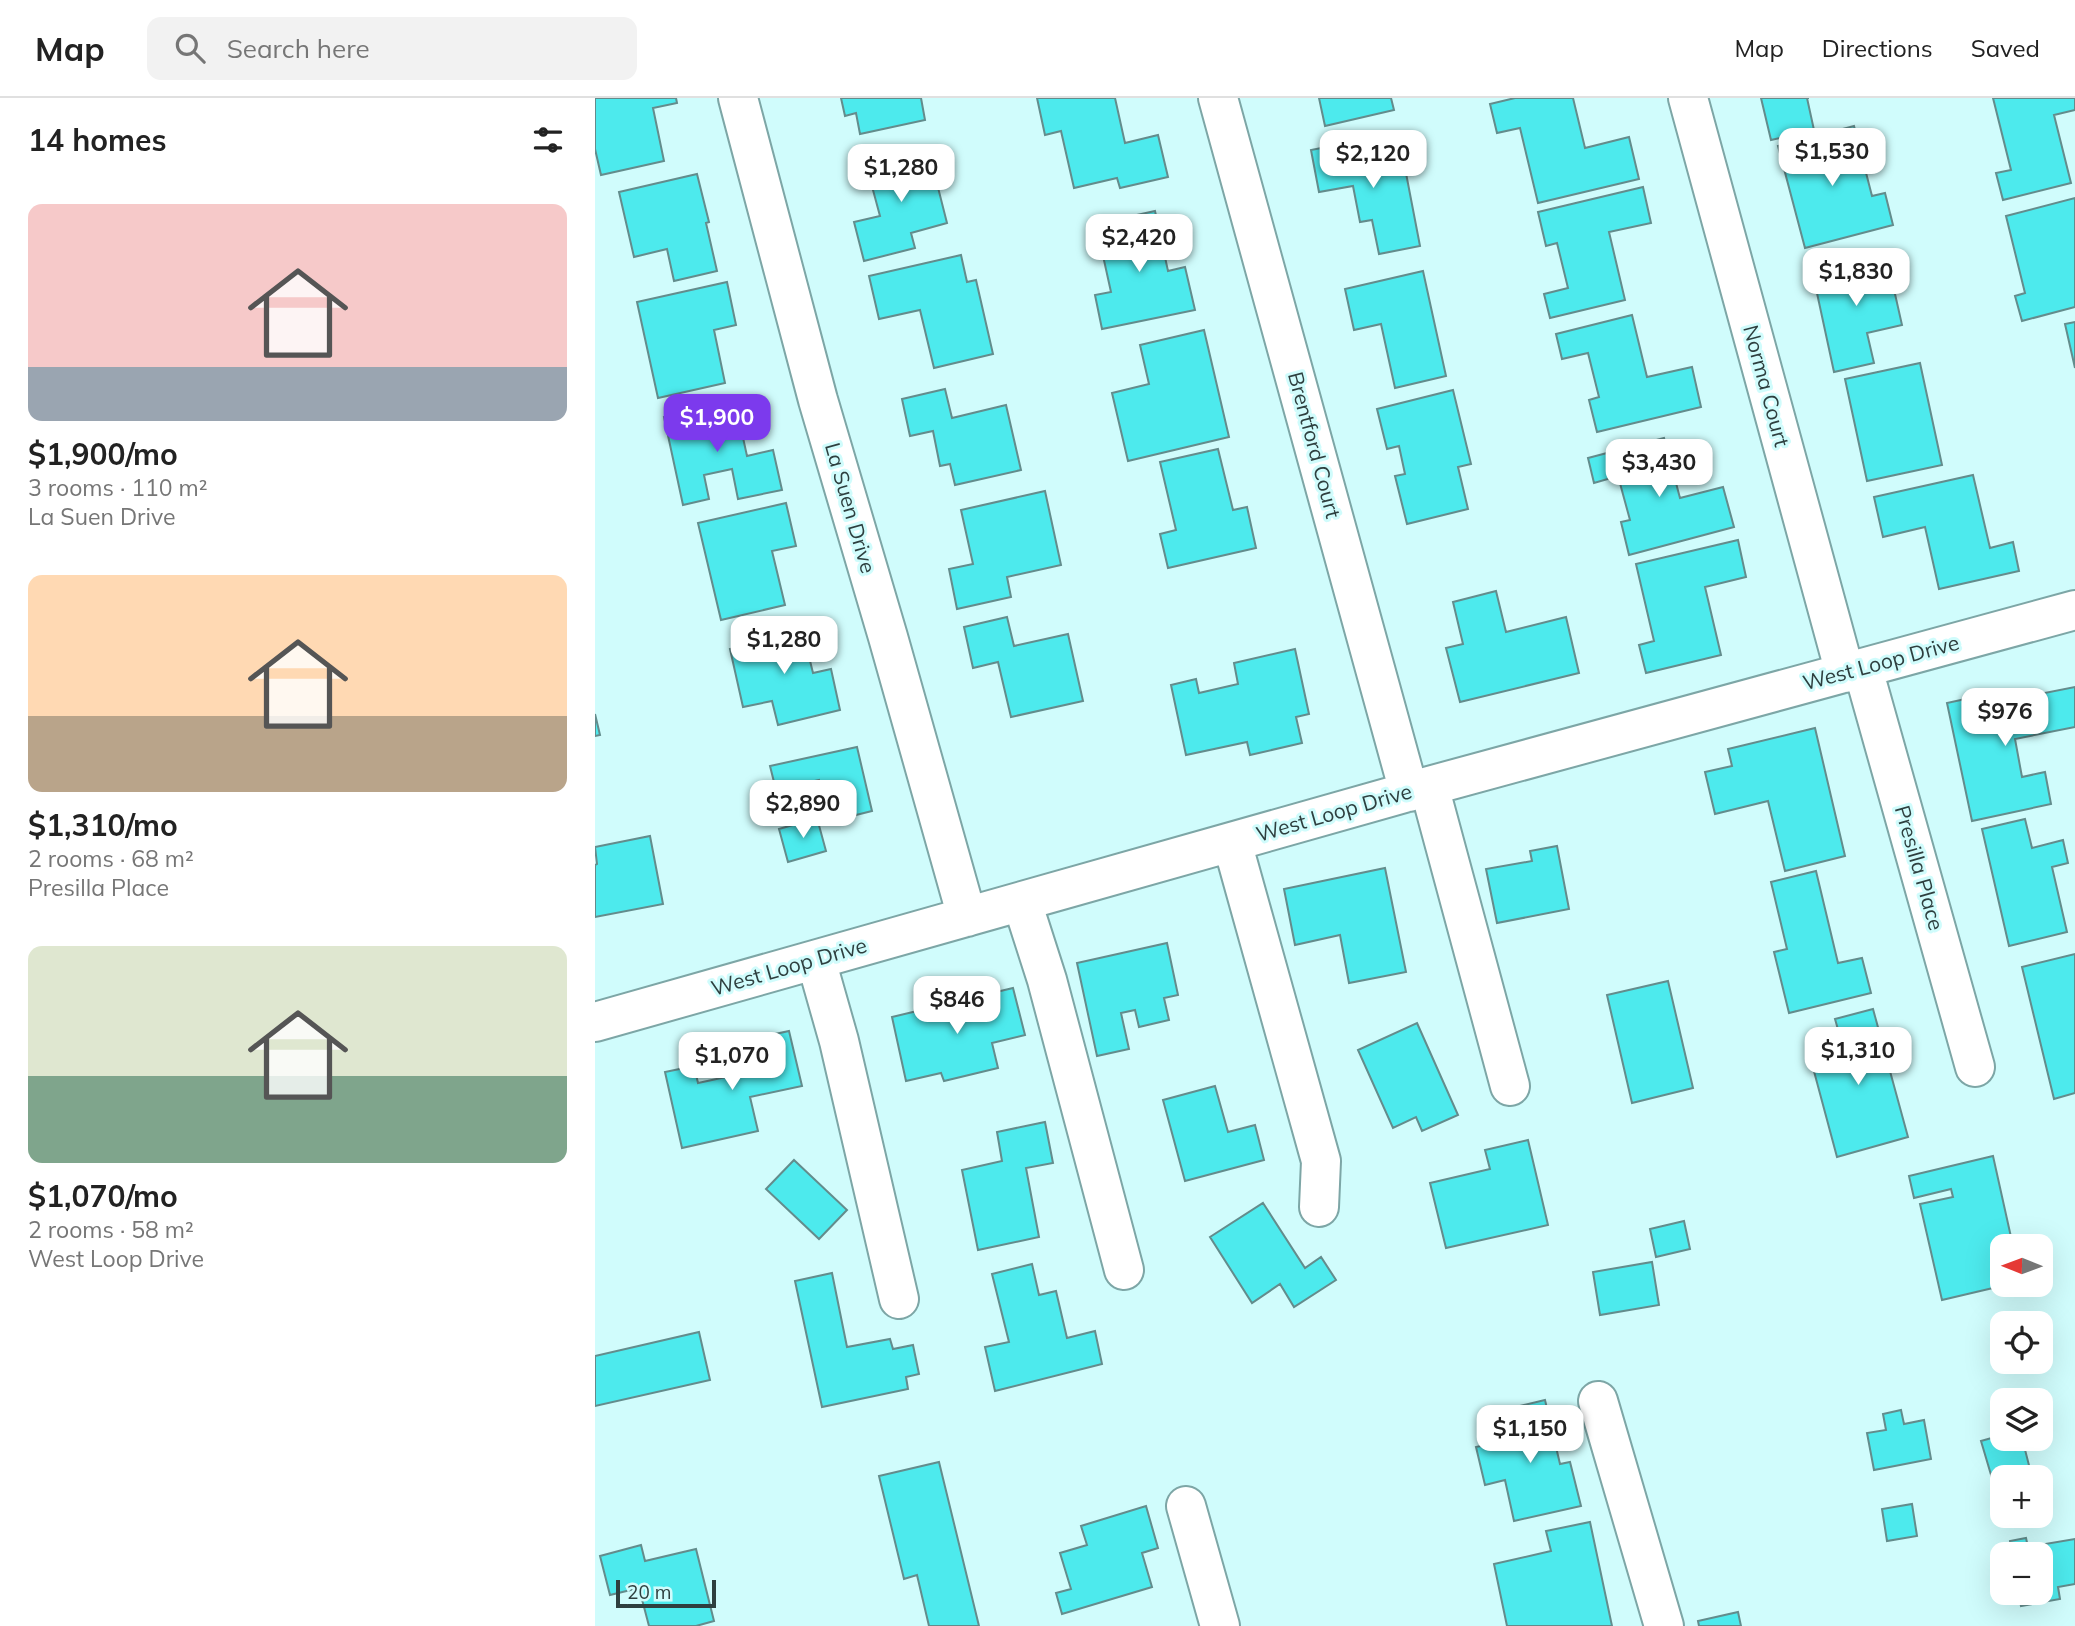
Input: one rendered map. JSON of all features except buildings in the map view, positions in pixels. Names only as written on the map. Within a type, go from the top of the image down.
[{"type":"street","name":"La Suen Drive","points":[[738,98],[818,400],[967,917]]},
{"type":"street","name":"Brentford Court","points":[[1218,98],[1419,789],[1510,1086]]},
{"type":"street","name":"Norma Court","points":[[1688,98],[1854,671]]},
{"type":"street","name":"West Loop Drive","points":[[595,1022],[1419,789],[2075,610]]},
{"type":"street","name":"Presilla Place","points":[[1854,671],[1975,1067]]},
{"type":"street","points":[[1232,842],[1321,1161],[1319,1207]]},
{"type":"street","points":[[1022,902],[1047,980],[1124,1269]]},
{"type":"street","points":[[816,960],[839,1041],[899,1299]]},
{"type":"street","points":[[1598,1401],[1664,1626]]},
{"type":"street","points":[[1186,1507],[1220,1626]]}]
